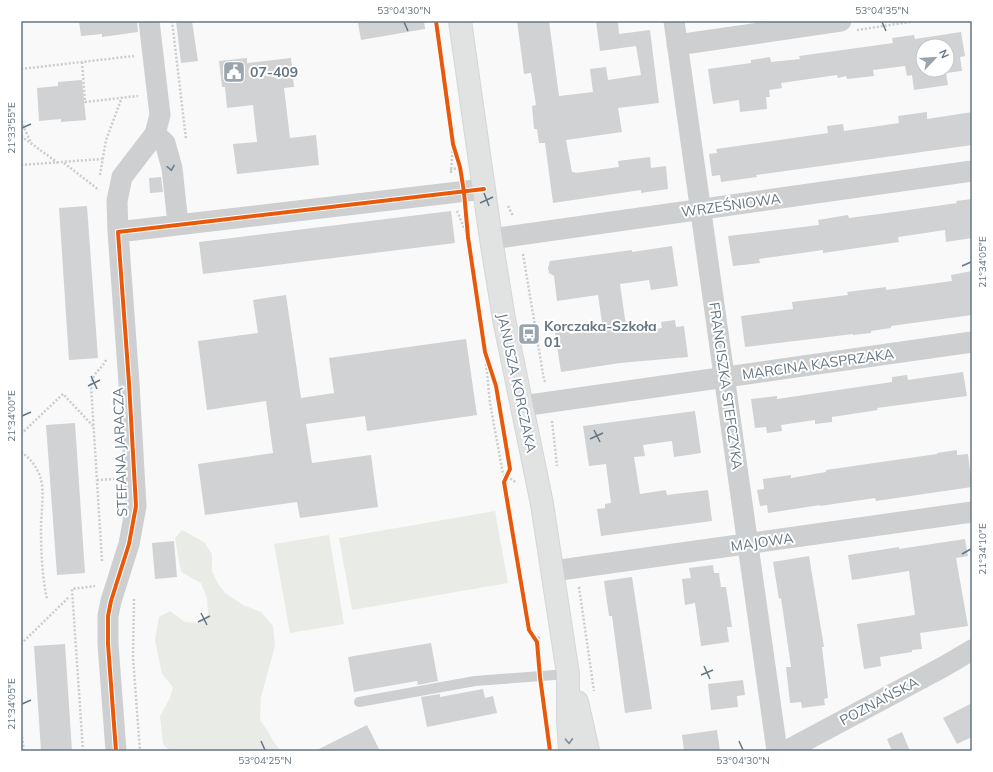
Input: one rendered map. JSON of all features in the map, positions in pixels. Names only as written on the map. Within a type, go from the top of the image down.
[{"type":"street","points":[[150,21],[160,115],[155,134],[165,143],[172,168],[178,224]]},
{"type":"street","name":"JANUSZA KORCZAKA","points":[[460,21],[474,190],[491,239],[504,319],[542,504],[568,674],[588,751]]},
{"type":"street","name":"FRANCISZKA STEFCZYKA","points":[[674,21],[777,751]]},
{"type":"street","points":[[677,44],[840,21]]},
{"type":"street","name":"STEFANA JARACZA","points":[[116,751],[108,644],[108,616],[111,601],[129,544],[136,506],[117,201],[122,177],[155,134]]},
{"type":"street","name":"WRZEŚNIOWA","points":[[491,239],[972,171]]},
{"type":"street","points":[[118,232],[474,190]]},
{"type":"street","name":"MARCINA KASPRZAKA","points":[[522,406],[972,342]]},
{"type":"street","name":"MAJOWA","points":[[553,571],[972,512]]},
{"type":"street","name":"POZNAŃSKA","points":[[786,751],[972,650]]},
{"type":"street","name":"JANUSZA KORCZAKA","points":[[568,674],[570,751]]},
{"type":"lane","points":[[359,702],[475,681],[568,674]]},
{"type":"path","points":[[172,21],[186,141]]},
{"type":"path","points":[[21,69],[134,56]]},
{"type":"path","points":[[82,62],[85,102],[139,95]]},
{"type":"path","points":[[100,179],[106,140],[122,97]]},
{"type":"path","points":[[21,113],[22,123],[32,144]]},
{"type":"path","points":[[21,136],[58,163]]},
{"type":"path","points":[[453,144],[457,156]]},
{"type":"path","points":[[21,165],[102,159]]},
{"type":"path","points":[[63,162],[99,190]]},
{"type":"path","points":[[458,162],[474,190]]},
{"type":"path","points":[[98,195],[99,186]]},
{"type":"path","points":[[507,205],[517,223],[520,236],[544,380],[547,386]]},
{"type":"path","points":[[466,222],[468,237]]},
{"type":"path","points":[[102,565],[91,385],[92,377],[105,363],[107,358],[106,350]]},
{"type":"path","points":[[485,352],[492,373]]},
{"type":"path","points":[[485,352],[490,404],[503,474],[507,476]]},
{"type":"path","points":[[21,434],[63,394],[94,426]]},
{"type":"path","points":[[552,416],[557,469]]},
{"type":"path","points":[[21,452],[35,466],[41,477],[42,574],[47,599]]},
{"type":"path","points":[[504,482],[510,469]]},
{"type":"path","points":[[577,568],[595,697]]},
{"type":"path","points":[[83,751],[72,589],[98,585]]},
{"type":"path","points":[[135,592],[133,608],[133,658],[140,751]]},
{"type":"path","points":[[21,644],[69,597]]},
{"type":"path","points":[[533,636],[538,642]]},
{"type":"path","points":[[21,730],[24,751]]},
{"type":"shaded area","points":[[495,511],[508,583],[352,610],[339,538]]},
{"type":"shaded area","points":[[182,530],[204,542],[212,554],[212,571],[218,584],[225,593],[243,605],[261,612],[273,626],[275,646],[261,697],[260,720],[281,751],[170,751],[163,744],[160,716],[170,698],[173,687],[162,674],[155,640],[159,617],[170,611],[185,622],[199,623],[208,615],[207,598],[201,583],[181,572],[175,538]]},
{"type":"shaded area","points":[[329,535],[344,624],[290,633],[274,544]]},
{"type":"building","points":[[79,21],[137,21],[138,32],[102,37],[102,34],[81,36]]},
{"type":"building","points":[[176,21],[192,21],[198,61],[181,63]]},
{"type":"building","points":[[371,21],[424,21],[425,29],[361,40],[358,23]]},
{"type":"building","points":[[517,21],[549,21],[559,96],[593,92],[590,69],[606,67],[608,80],[641,75],[636,46],[600,51],[596,21],[618,21],[619,34],[650,30],[659,103],[618,108],[622,132],[566,140],[572,172],[575,173],[619,167],[618,161],[650,157],[651,168],[666,166],[668,189],[641,193],[641,190],[553,203],[545,143],[539,143],[537,129],[534,129],[532,106],[536,105],[531,73],[524,74]]},
{"type":"building","points":[[961,32],[965,56],[960,57],[962,71],[955,72],[955,38],[922,38]]},
{"type":"building","points":[[914,35],[915,78],[947,78],[948,85],[914,90],[912,75],[907,76],[905,66],[873,70],[874,76],[847,79],[846,76],[838,78],[837,75],[781,83],[782,88],[769,90],[770,97],[766,97],[767,109],[740,112],[739,100],[713,104],[708,69],[751,63],[751,60],[770,57],[771,62],[800,59],[799,56],[893,43],[892,38]]},
{"type":"building","points":[[247,58],[247,63],[291,58],[294,87],[284,88],[290,138],[316,135],[319,165],[237,174],[233,144],[257,142],[253,105],[227,108],[225,87],[222,87],[219,61]]},
{"type":"building","points":[[82,80],[86,120],[61,122],[61,119],[39,121],[37,88],[58,86],[58,82]]},
{"type":"building","points":[[927,112],[927,119],[972,112],[972,145],[756,175],[757,177],[721,182],[720,175],[712,176],[709,154],[717,153],[716,149],[828,133],[827,126],[843,124],[844,131],[899,123],[898,116]]},
{"type":"building","points":[[161,177],[163,192],[150,193],[149,178]]},
{"type":"building","points":[[972,199],[972,238],[946,242],[945,230],[898,237],[899,242],[823,253],[823,250],[759,259],[760,263],[733,266],[728,236],[819,225],[818,220],[848,215],[849,218],[957,203],[956,201]]},
{"type":"building","points":[[87,206],[98,358],[69,360],[59,208]]},
{"type":"building","points":[[451,211],[455,243],[203,274],[199,242]]},
{"type":"building","points":[[672,246],[678,286],[651,290],[649,280],[620,284],[626,326],[633,325],[633,332],[662,328],[661,322],[675,320],[676,327],[684,326],[688,357],[620,363],[561,372],[554,327],[569,325],[570,334],[603,329],[598,295],[557,301],[554,276],[549,273],[548,268],[550,261]]},
{"type":"building","points":[[972,271],[972,315],[891,326],[891,328],[871,331],[871,333],[745,347],[741,316],[793,309],[792,302],[848,295],[847,292],[886,287],[886,290],[952,281],[951,275]]},
{"type":"building","points":[[286,295],[301,398],[334,393],[329,358],[466,339],[477,415],[367,431],[365,416],[306,424],[312,463],[371,455],[378,507],[300,518],[297,502],[205,515],[198,464],[273,453],[266,401],[207,410],[198,341],[258,333],[253,300]]},
{"type":"building","points":[[963,372],[967,396],[877,408],[878,410],[832,417],[832,422],[815,424],[815,420],[781,425],[782,431],[767,433],[766,427],[755,428],[751,399],[777,396],[777,399],[892,382],[892,377],[907,375],[908,380]]},
{"type":"building","points":[[695,411],[701,453],[674,457],[672,441],[643,445],[645,456],[634,457],[640,494],[666,490],[667,495],[708,490],[712,521],[601,536],[597,509],[605,508],[605,504],[611,503],[606,464],[589,466],[583,426]]},
{"type":"building","points":[[75,423],[85,573],[57,575],[46,425]]},
{"type":"building","points":[[957,450],[957,455],[968,454],[972,487],[876,501],[875,498],[768,513],[767,505],[760,506],[757,490],[764,489],[763,479],[791,475],[791,478],[826,472],[826,470]]},
{"type":"building","points":[[965,539],[968,556],[956,558],[968,626],[920,633],[922,649],[880,657],[881,666],[864,669],[857,624],[915,615],[909,571],[852,580],[848,555]]},
{"type":"building","points":[[174,541],[177,577],[155,579],[152,543]]},
{"type":"building","points":[[809,556],[824,647],[822,647],[828,698],[824,699],[825,705],[802,708],[801,702],[790,703],[786,667],[791,667],[781,598],[779,599],[773,562]]},
{"type":"building","points":[[713,565],[714,573],[719,573],[721,587],[726,587],[732,627],[727,627],[729,642],[701,646],[695,603],[685,605],[682,579],[691,578],[689,568]]},
{"type":"building","points":[[632,577],[652,709],[625,713],[612,616],[609,616],[604,581]]},
{"type":"building","points":[[431,643],[438,681],[418,685],[417,681],[354,692],[348,657]]},
{"type":"building","points":[[65,644],[72,751],[41,751],[34,646]]},
{"type":"building","points":[[743,680],[745,695],[737,696],[738,707],[711,710],[708,684]]},
{"type":"building","points":[[483,689],[485,698],[493,696],[497,713],[427,727],[421,697],[440,694],[440,697]]},
{"type":"building","points":[[972,703],[972,737],[957,744],[943,718]]},
{"type":"building","points":[[367,725],[380,751],[315,751]]},
{"type":"building","points":[[717,730],[720,751],[684,751],[682,735]]},
{"type":"building","points":[[902,732],[910,751],[892,751],[887,739]]},
{"type":"cycle path","points":[[436,21],[453,144],[460,167],[464,192],[468,237],[485,352],[496,386],[510,469],[504,482],[529,630],[537,642],[550,751]]},
{"type":"cycle path","points":[[116,751],[108,644],[108,616],[111,601],[129,544],[136,506],[118,232],[484,189]]},
{"type":"place","name":"07-409","points":[[234,72]]},
{"type":"place","name":"Korczaka-Szkoła 01","points":[[529,334]]}]
